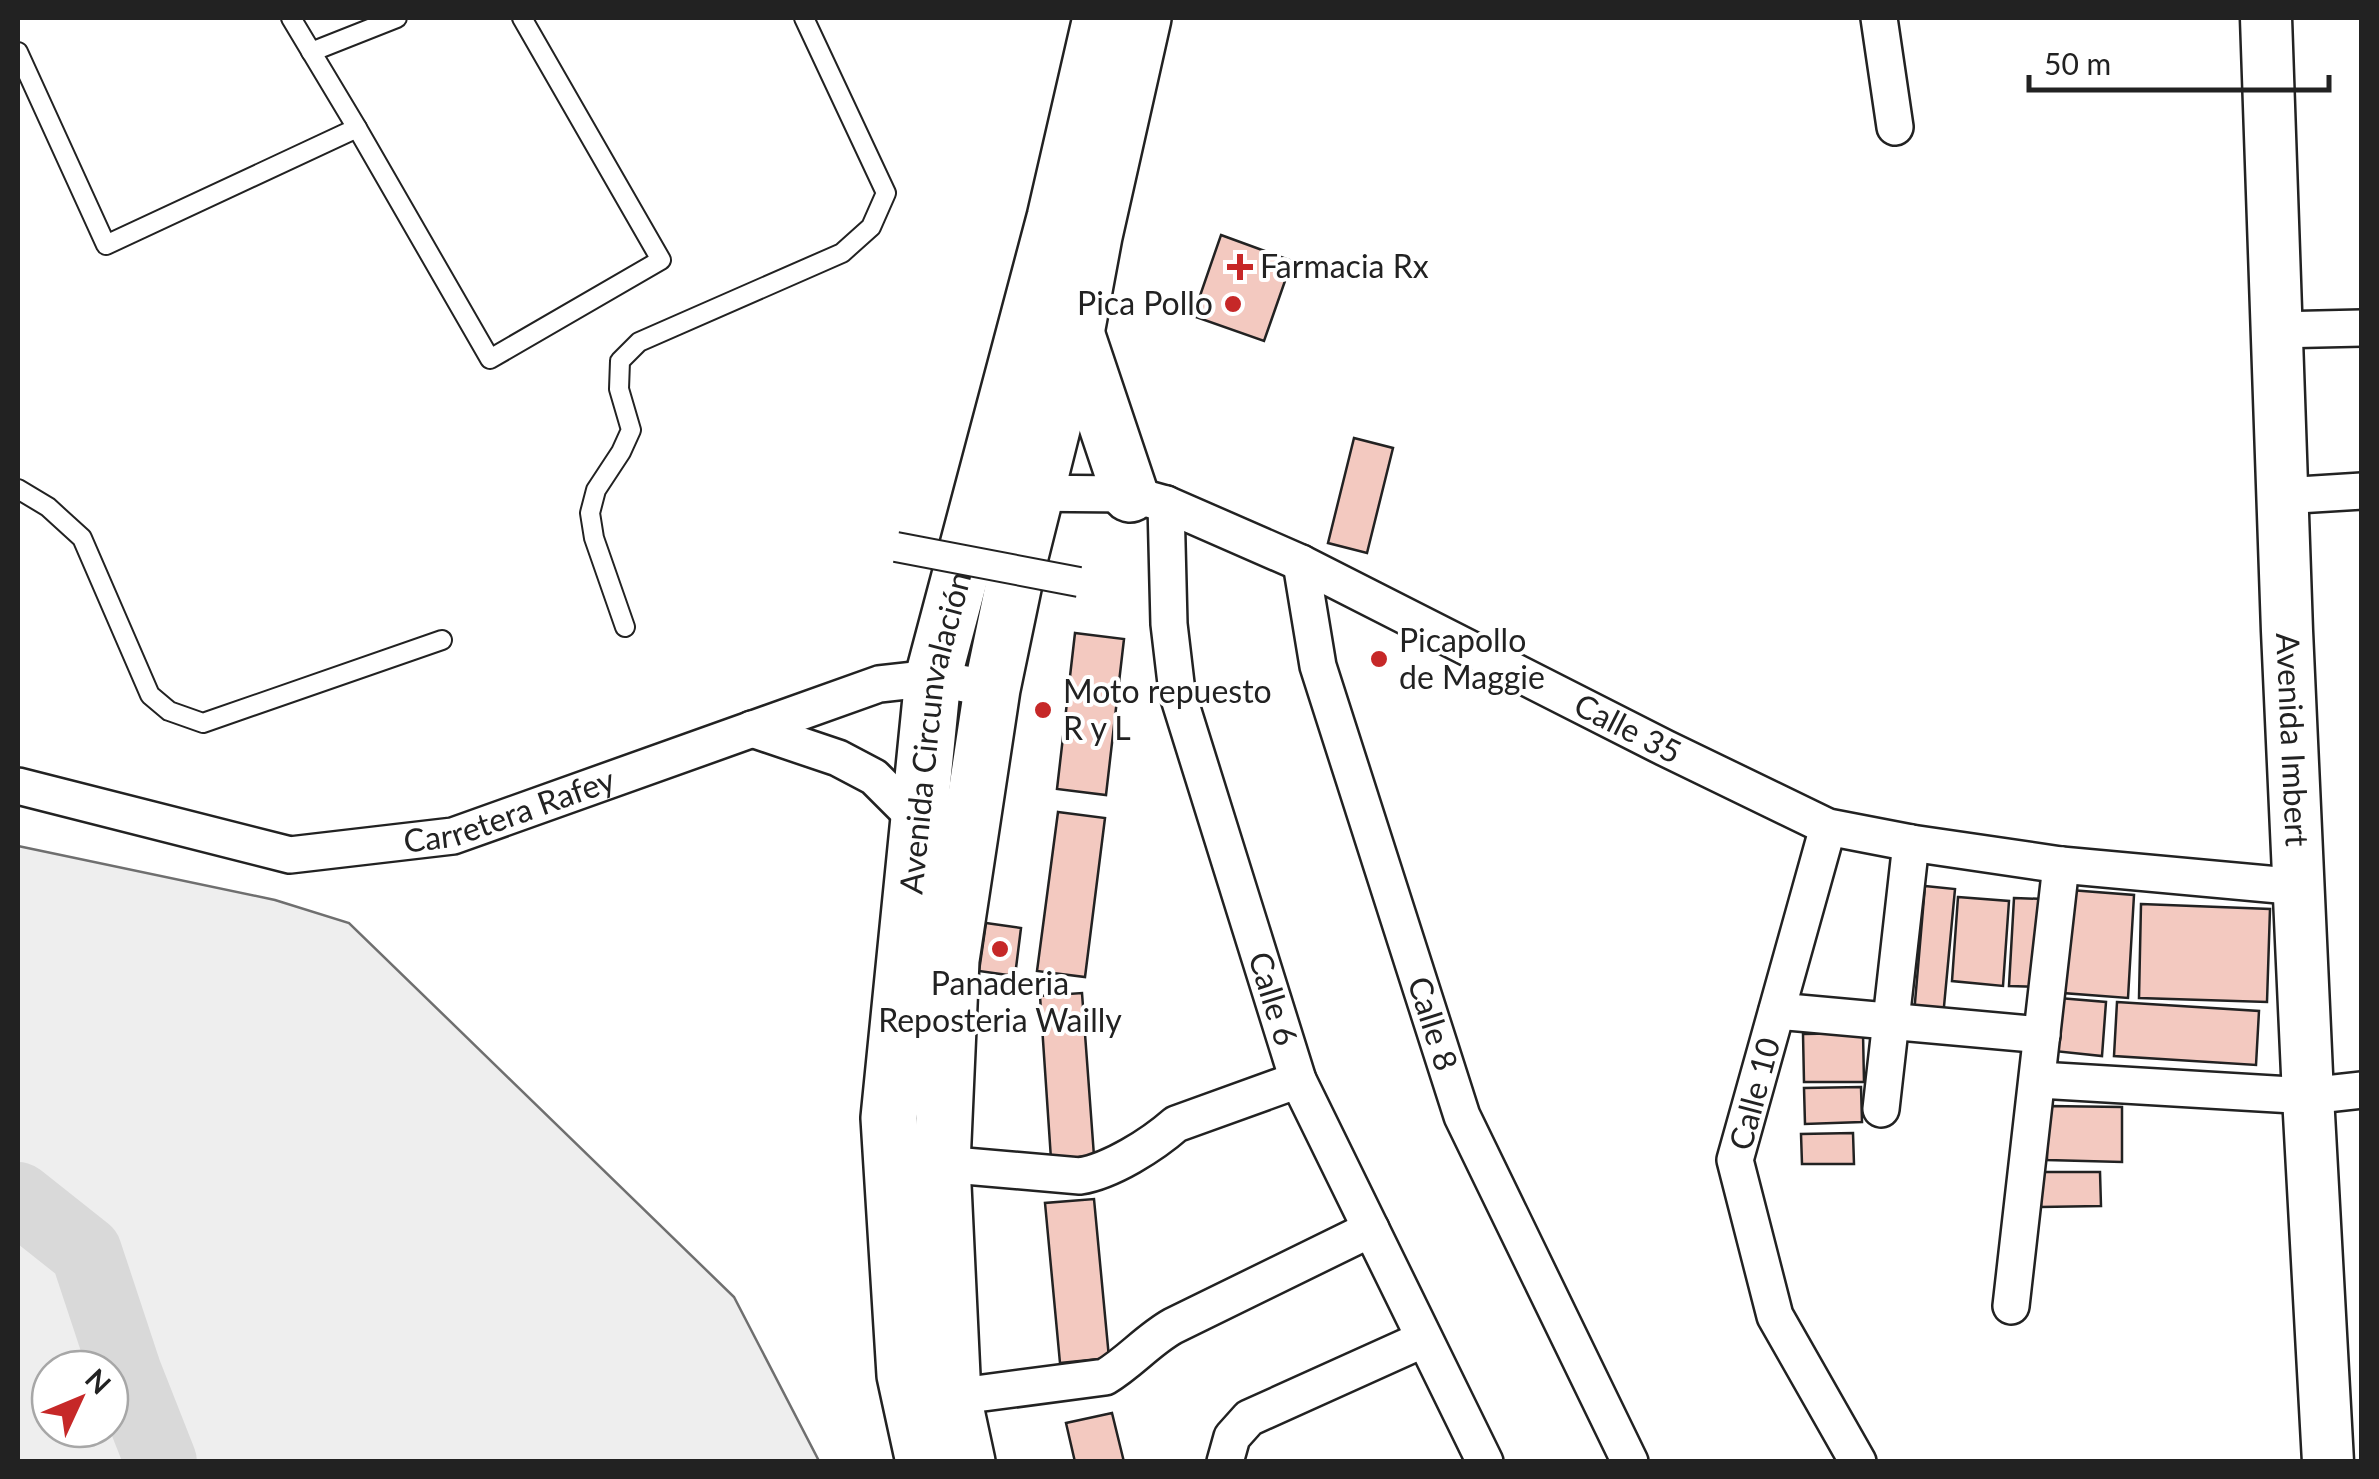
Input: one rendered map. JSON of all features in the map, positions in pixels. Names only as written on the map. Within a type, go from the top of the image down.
[{"type":"main road","name":"Avenida Circunvalación","points":[[967,1462],[953,1397],[942,1164],[952,960],[992,689],[1010,493],[1055,218],[1101,18]]},
{"type":"main road","name":"Avenida Circunvalación","points":[[924,1462],[905,1375],[889,1118],[933,678],[1076,333],[1143,18]]},
{"type":"main road","name":"Avenida Imbert","points":[[2266,18],[2282,496],[2328,1462]]},
{"type":"main road","points":[[1076,333],[1148,499]]},
{"type":"street","points":[[1879,18],[1895,128]]},
{"type":"street","points":[[2275,330],[2362,328]]},
{"type":"street","points":[[2282,496],[2362,491]]},
{"type":"street","name":"Calle 35","points":[[1010,493],[1148,499],[1300,563],[1828,827],[2061,865],[2300,886]]},
{"type":"street","name":"Calle 6","points":[[1148,499],[1178,692],[1298,1080],[1485,1462]]},
{"type":"street","points":[[896,547],[1079,582]]},
{"type":"street","name":"Calle 8","points":[[1300,563],[1318,666],[1462,1116],[1630,1462]]},
{"type":"street","name":"Carretera Rafey","points":[[18,786],[290,855],[453,836],[878,684],[933,678],[992,689]]},
{"type":"street","points":[[752,729],[838,758],[874,778],[919,822]]},
{"type":"street","name":"Calle 10","points":[[1828,827],[1735,1160],[1775,1316],[1858,1462]]},
{"type":"street","points":[[1880,1110],[1911,843]]},
{"type":"street","points":[[2011,1306],[2061,865]]},
{"type":"street","points":[[1777,1011],[2042,1035]]},
{"type":"street","points":[[942,1164],[1080,1176],[1098,1173],[1176,1124],[1298,1080]]},
{"type":"street","points":[[2038,1080],[2308,1096],[2362,1090]]},
{"type":"street","points":[[953,1397],[1105,1377],[1173,1326],[1371,1230]]},
{"type":"street","points":[[1225,1462],[1232,1436],[1249,1418],[1424,1338]]},
{"type":"lane","points":[[291,18],[490,359],[661,260],[522,18]]},
{"type":"lane","points":[[311,52],[397,18]]},
{"type":"lane","points":[[625,627],[594,538],[590,512],[596,490],[622,452],[631,430],[619,390],[620,361],[639,342],[842,253],[871,228],[886,193],[804,18]]},
{"type":"lane","points":[[18,52],[106,245],[357,128]]},
{"type":"lane","points":[[18,489],[48,507],[82,538],[150,694],[169,711],[203,723],[442,640]]},
{"type":"shaded area","points":[[18,846],[275,900],[349,923],[734,1297],[819,1461],[18,1461]]},
{"type":"building","points":[[1221,235],[1292,261],[1264,341],[1193,316]]},
{"type":"building","points":[[1354,438],[1393,448],[1367,553],[1328,543]]},
{"type":"building","points":[[1075,633],[1124,639],[1106,795],[1057,789]]},
{"type":"building","points":[[1058,812],[1105,818],[1085,977],[1037,971]]},
{"type":"building","points":[[1925,886],[1955,889],[1943,1017],[1914,1014]]},
{"type":"building","points":[[2070,890],[2134,895],[2128,998],[2063,993]]},
{"type":"building","points":[[1958,897],[2009,901],[2003,986],[1952,981]]},
{"type":"building","points":[[2014,898],[2044,899],[2039,987],[2009,986]]},
{"type":"building","points":[[2141,904],[2270,909],[2267,1002],[2139,998]]},
{"type":"building","name":"Panaderia Reposteria Wailly","points":[[986,923],[1021,928],[1015,976],[979,971]]},
{"type":"building","points":[[1082,993],[1094,1156],[1051,1159],[1040,996]]},
{"type":"building","points":[[2059,998],[2106,1002],[2102,1056],[2054,1051]]},
{"type":"building","points":[[2117,1002],[2259,1011],[2256,1065],[2114,1056]]},
{"type":"building","points":[[1863,1033],[1864,1082],[1804,1082],[1803,1034]]},
{"type":"building","points":[[1861,1087],[1862,1122],[1805,1124],[1804,1088]]},
{"type":"building","points":[[2047,1106],[2122,1107],[2122,1162],[2047,1160]]},
{"type":"building","points":[[1853,1133],[1854,1164],[1802,1164],[1801,1134]]},
{"type":"building","points":[[2040,1172],[2100,1172],[2101,1206],[2041,1207]]},
{"type":"building","points":[[1094,1199],[1109,1358],[1060,1363],[1045,1203]]},
{"type":"building","points":[[1112,1413],[1124,1462],[1075,1462],[1066,1423]]},
{"type":"waterway","points":[[18,1198],[86,1252],[126,1373],[161,1462]]},
{"type":"place","name":"Farmacia Rx","points":[[1240,267]]},
{"type":"place","name":"Pica Pollo","points":[[1233,304]]},
{"type":"place","name":"Picapollo de Maggie","points":[[1379,659]]},
{"type":"place","name":"Moto repuesto R y L","points":[[1043,710]]},
{"type":"place","name":"Panaderia Reposteria Wailly","points":[[1000,949]]}]
